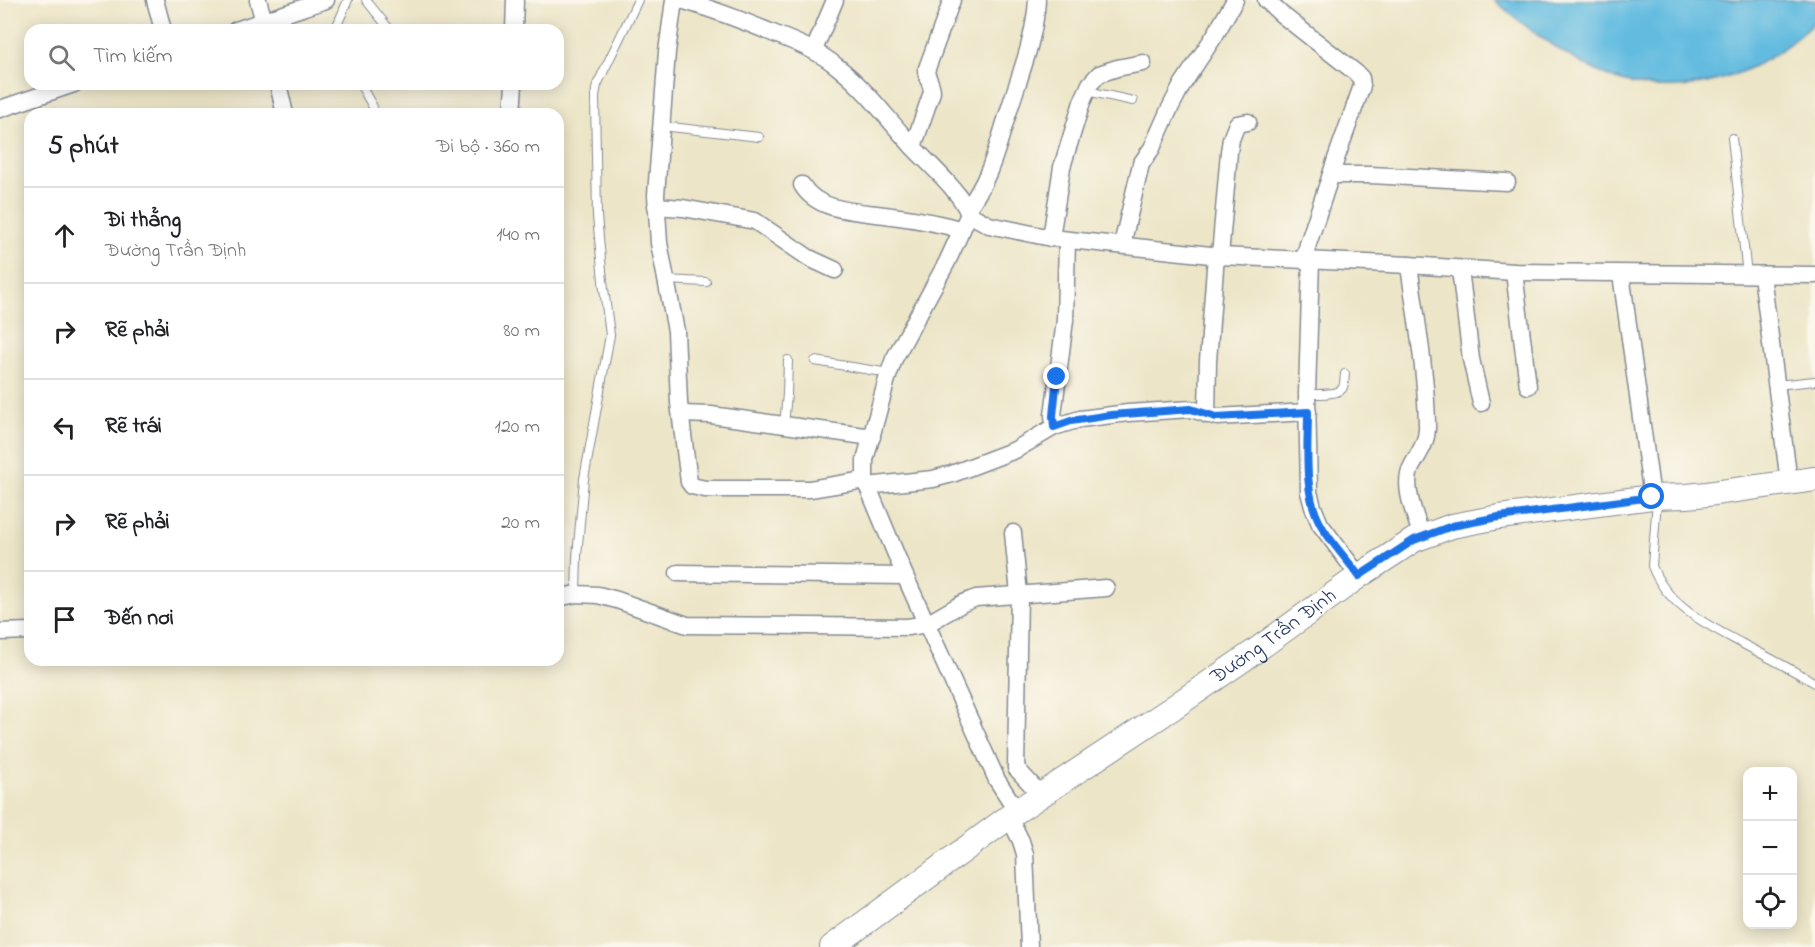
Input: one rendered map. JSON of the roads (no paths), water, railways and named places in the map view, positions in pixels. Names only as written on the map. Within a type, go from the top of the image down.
[{"type":"main road","name":"Đường Trần Định","points":[[832,947],[1013,814],[1251,654],[1359,576],[1399,549],[1422,537],[1471,522],[1655,497],[1687,496],[1815,479]]},
{"type":"street","points":[[155,0],[161,24]]},
{"type":"street","points":[[258,0],[266,24]]},
{"type":"street","points":[[268,24],[326,0]]},
{"type":"street","points":[[514,24],[515,0]]},
{"type":"street","points":[[674,0],[667,52],[656,206],[659,243],[676,331],[681,414],[688,477],[692,486],[697,488],[810,489],[933,479],[1015,450],[1054,427],[1080,419],[1191,409],[1216,417],[1308,412]]},
{"type":"street","points":[[681,0],[726,6],[814,50],[838,66],[865,91],[953,190],[966,218]]},
{"type":"street","points":[[814,50],[835,0]]},
{"type":"street","points":[[914,147],[933,87],[926,71],[952,0]]},
{"type":"street","points":[[1029,947],[1025,854],[1013,814],[904,576],[866,483],[865,460],[894,359],[947,261],[998,151],[1031,43],[1037,0]]},
{"type":"street","points":[[1122,245],[1141,164],[1152,148],[1182,86],[1235,0]]},
{"type":"street","points":[[1266,0],[1355,72],[1362,81],[1308,244],[1307,394],[1310,492],[1313,507],[1320,524],[1359,576]]},
{"type":"street","points":[[1054,427],[1053,416],[1065,320],[1059,239],[1062,166],[1086,91],[1094,78],[1118,68],[1143,63]]},
{"type":"street","points":[[0,109],[56,90]]},
{"type":"street","points":[[279,90],[284,108]]},
{"type":"street","points":[[512,108],[514,90]]},
{"type":"street","points":[[1207,415],[1208,361],[1230,145],[1237,124],[1248,122]]},
{"type":"street","points":[[1330,175],[1507,182]]},
{"type":"street","points":[[802,185],[806,192],[817,200],[835,207],[940,224],[966,218],[1059,239],[1218,255],[1514,272],[1815,275]]},
{"type":"street","points":[[656,206],[755,221],[808,258],[835,270]]},
{"type":"street","points":[[1409,265],[1428,424],[1424,445],[1410,468],[1408,487],[1422,537]]},
{"type":"street","points":[[1460,269],[1471,359],[1481,403]]},
{"type":"street","points":[[1514,272],[1528,386]]},
{"type":"street","points":[[1621,274],[1655,497]]},
{"type":"street","points":[[1755,275],[1776,385],[1789,482]]},
{"type":"street","points":[[681,414],[711,415],[872,437]]},
{"type":"street","points":[[1013,533],[1018,594],[1016,768],[1041,795]]},
{"type":"street","points":[[678,573],[904,576]]},
{"type":"street","points":[[564,597],[576,594],[598,595],[687,625],[908,627],[927,624],[976,598],[1106,588]]},
{"type":"street","points":[[0,632],[24,631]]},
{"type":"lane","points":[[338,24],[348,0]]},
{"type":"lane","points":[[366,0],[385,24]]},
{"type":"lane","points":[[576,594],[584,479],[610,335],[597,216],[595,96],[597,85],[638,0]]},
{"type":"lane","points":[[363,90],[373,107]]},
{"type":"lane","points":[[1086,91],[1133,101]]},
{"type":"lane","points":[[662,126],[759,137]]},
{"type":"lane","points":[[1732,138],[1755,275]]},
{"type":"lane","points":[[665,280],[706,282]]},
{"type":"lane","points":[[784,425],[788,360]]},
{"type":"lane","points":[[815,361],[889,373]]},
{"type":"lane","points":[[1307,394],[1341,390],[1345,374]]},
{"type":"lane","points":[[1776,385],[1815,381]]},
{"type":"lane","points":[[1655,497],[1652,566],[1676,602],[1695,618],[1815,683]]},
{"type":"water","points":[[1494,0],[1815,0],[1815,22],[1770,58],[1734,75],[1696,85],[1657,87],[1618,80],[1585,65],[1544,39]]}]
